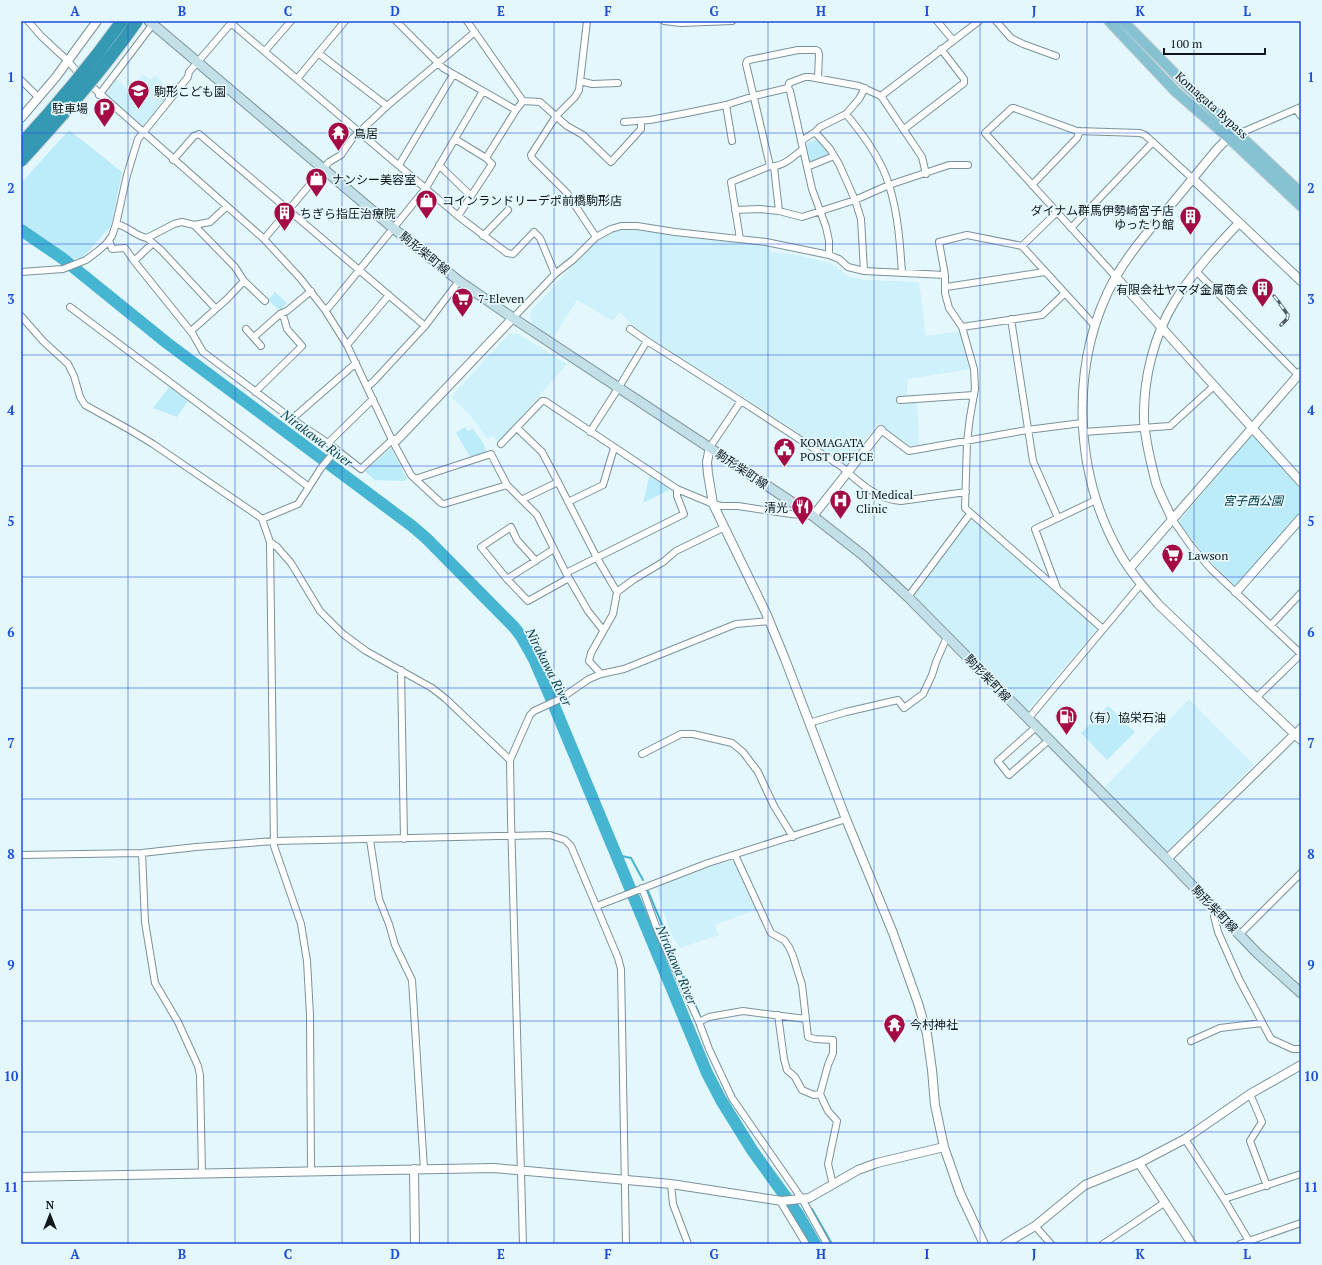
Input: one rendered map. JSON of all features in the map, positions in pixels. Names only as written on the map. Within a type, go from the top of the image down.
[{"type":"highway","points":[[21,144],[49,114],[88,67],[122,21]]},
{"type":"highway","points":[[21,161],[97,74],[136,21]]},
{"type":"main road","name":"Komagata Bypass","points":[[1109,21],[1175,91],[1234,136],[1301,193]]},
{"type":"main road","name":"Komagata Bypass","points":[[1123,21],[1301,206]]},
{"type":"main road","name":"駒形柴町線","points":[[153,22],[393,228],[459,281],[813,516],[864,556],[908,597],[1167,859],[1276,972],[1301,993]]},
{"type":"street","points":[[28,21],[99,94],[264,239],[311,291],[347,345],[392,440],[411,475],[416,480],[444,504],[507,485]]},
{"type":"street","points":[[21,118],[68,61],[97,21]]},
{"type":"street","points":[[265,51],[291,21]]},
{"type":"street","points":[[297,79],[345,21]]},
{"type":"street","points":[[396,21],[437,63],[453,75],[516,110]]},
{"type":"street","points":[[467,21],[523,101]]},
{"type":"street","points":[[587,21],[579,90],[575,97],[556,116],[531,155],[532,158],[567,193],[596,237]]},
{"type":"street","points":[[664,21],[681,23],[732,21]]},
{"type":"street","points":[[937,21],[954,40]]},
{"type":"street","points":[[881,96],[979,21]]},
{"type":"street","points":[[996,21],[1011,38],[1056,56]]},
{"type":"street","points":[[99,94],[153,22]]},
{"type":"street","points":[[21,272],[63,269],[93,256],[109,240],[116,224],[127,174],[136,145],[143,133],[188,77],[189,72],[232,22],[458,216],[507,253],[513,254],[534,232],[540,238],[555,274]]},
{"type":"street","points":[[264,239],[332,160],[341,155],[350,141],[359,132],[387,106],[475,32]]},
{"type":"street","points":[[779,211],[772,167],[746,64],[749,60],[798,50],[816,50],[819,54],[818,78]]},
{"type":"street","points":[[904,129],[964,83],[964,79],[941,50]]},
{"type":"street","points":[[318,53],[387,106]]},
{"type":"street","points":[[399,166],[453,75]]},
{"type":"street","points":[[829,255],[827,233],[812,189],[790,91],[788,88],[789,82],[802,78],[818,78],[865,88],[881,96],[922,156],[926,174]]},
{"type":"street","points":[[21,80],[39,98]]},
{"type":"street","points":[[580,81],[592,84],[618,83]]},
{"type":"street","points":[[624,122],[641,121],[726,105],[754,96],[788,88]]},
{"type":"street","points":[[801,141],[820,127],[846,114],[859,99],[865,88]]},
{"type":"street","points":[[325,310],[426,188],[483,91]]},
{"type":"street","points":[[486,158],[523,101]]},
{"type":"street","points":[[523,101],[540,102],[567,126],[583,135],[611,162],[641,129],[641,121]]},
{"type":"street","points":[[726,105],[732,141]]},
{"type":"street","points":[[1300,479],[1252,428],[985,132],[1012,108],[1014,108],[1080,131],[1140,132],[1153,142],[1301,281]]},
{"type":"street","points":[[1301,116],[1298,108],[1234,136],[1218,148],[1145,234],[1108,293],[1096,326],[1085,375],[1082,423],[1087,460],[1096,500],[1120,555],[1141,584],[1159,605],[1256,698],[1298,731],[1301,740]]},
{"type":"street","points":[[846,114],[856,125],[870,147],[890,185],[898,222],[902,273]]},
{"type":"street","points":[[1032,185],[1078,138],[1080,131]]},
{"type":"street","points":[[815,132],[830,149],[855,200],[861,219],[864,272]]},
{"type":"street","points":[[173,160],[194,136],[199,134],[425,326]]},
{"type":"street","points":[[455,139],[486,158],[492,164],[458,216]]},
{"type":"street","points":[[1071,228],[1153,142]]},
{"type":"street","points":[[740,239],[731,182],[785,163],[803,149]]},
{"type":"street","points":[[807,167],[834,156]]},
{"type":"street","points":[[439,165],[471,196]]},
{"type":"street","points":[[735,210],[760,209],[779,211],[802,218],[949,165],[968,166]]},
{"type":"street","points":[[147,238],[174,224],[182,222],[194,224],[210,222],[226,207]]},
{"type":"street","points":[[483,236],[508,210]]},
{"type":"street","points":[[1022,246],[1057,212]]},
{"type":"street","points":[[1239,223],[1196,271],[1174,302],[1162,328],[1149,366],[1144,420],[1150,456],[1157,484],[1172,519],[1191,546],[1206,563],[1301,654],[1256,698]]},
{"type":"street","points":[[116,224],[123,225],[142,237],[147,238],[152,244],[161,250],[215,308]]},
{"type":"street","points":[[194,224],[235,267],[244,280],[265,301]]},
{"type":"street","points":[[109,240],[112,249],[125,248],[192,333],[203,352],[292,419],[362,468],[392,440],[397,440],[555,274],[574,259],[596,237],[611,229],[630,225],[675,232],[766,242],[829,255],[839,259],[848,267],[864,272],[945,275]]},
{"type":"street","points":[[1096,326],[1022,246],[967,235],[939,242],[945,275],[945,293],[949,308],[962,327],[974,369],[976,389],[970,417],[967,442],[965,508],[1103,630]]},
{"type":"street","points":[[134,261],[152,244]]},
{"type":"street","points":[[1130,568],[1300,373],[1196,271]]},
{"type":"street","points":[[946,287],[1045,272]]},
{"type":"street","points":[[192,333],[191,331],[215,308],[227,299],[244,280]]},
{"type":"street","points":[[367,387],[425,326],[459,281]]},
{"type":"street","points":[[254,337],[280,314],[287,311],[311,291]]},
{"type":"street","points":[[962,327],[1042,315],[1065,293]]},
{"type":"street","points":[[347,345],[389,296]]},
{"type":"street","points":[[70,307],[309,487]]},
{"type":"street","points":[[256,392],[302,346],[287,329],[284,318],[280,314]]},
{"type":"street","points":[[21,316],[43,341],[68,364],[74,376],[80,397],[85,405],[153,444],[257,515],[262,520],[270,542],[275,850],[301,924],[307,961],[310,1015],[311,1171]]},
{"type":"street","points":[[1011,319],[1033,461],[1058,518]]},
{"type":"street","points":[[246,329],[261,346]]},
{"type":"street","points":[[630,329],[646,341],[842,467],[880,496],[895,501],[901,501],[966,492]]},
{"type":"street","points":[[590,432],[646,341]]},
{"type":"street","points":[[292,419],[356,363]]},
{"type":"street","points":[[1083,432],[1170,426],[1214,386]]},
{"type":"street","points":[[900,400],[974,395]]},
{"type":"street","points":[[328,443],[373,399]]},
{"type":"street","points":[[501,444],[542,401],[544,401],[677,489],[721,506],[738,506],[813,516],[881,430],[909,451],[967,442],[1027,430],[1082,423]]},
{"type":"street","points":[[741,401],[710,447],[708,468],[713,504],[723,528],[769,620],[846,819],[893,933],[918,1002],[927,1034],[935,1105],[944,1147],[960,1192],[984,1244]]},
{"type":"street","points":[[517,428],[542,452],[597,558],[617,592],[613,614],[591,653],[589,661],[600,674]]},
{"type":"street","points":[[568,502],[603,485],[614,448]]},
{"type":"street","points":[[262,520],[298,504],[321,468],[336,450]]},
{"type":"street","points":[[416,480],[418,478],[491,454],[507,485],[523,499],[537,515],[568,576],[588,611],[603,630]]},
{"type":"street","points":[[523,499],[558,482]]},
{"type":"street","points":[[536,561],[517,540],[511,527],[481,547],[507,579],[528,601],[597,558],[684,514],[677,496],[677,489]]},
{"type":"street","points":[[1057,590],[1035,529],[1096,500]]},
{"type":"street","points":[[908,597],[970,514]]},
{"type":"street","points":[[1236,592],[1301,518]]},
{"type":"street","points":[[617,592],[633,580],[663,562],[676,551],[723,528]]},
{"type":"street","points":[[270,542],[277,546],[291,563],[320,611],[338,629],[366,651],[432,688],[446,699],[510,760]]},
{"type":"street","points":[[507,579],[554,549]]},
{"type":"street","points":[[1028,719],[1141,584]]},
{"type":"street","points":[[1271,625],[1301,593]]},
{"type":"street","points":[[523,1244],[510,760],[530,715],[534,711],[546,704],[560,699],[600,674],[624,669],[736,624],[769,620]]},
{"type":"street","points":[[809,724],[846,712],[898,700],[904,708],[908,706],[923,694],[947,637]]},
{"type":"street","points":[[401,670],[404,839]]},
{"type":"street","points":[[1036,727],[998,761],[1009,775],[1049,740]]},
{"type":"street","points":[[1167,859],[1298,731]]},
{"type":"street","points":[[642,754],[681,734],[693,734],[732,743],[743,752],[758,772],[774,806],[793,837]]},
{"type":"street","points":[[597,906],[708,864],[846,819]]},
{"type":"street","points":[[21,855],[142,853],[275,841],[550,835],[565,840],[571,846],[597,906],[618,958],[621,976],[626,1244]]},
{"type":"street","points":[[370,840],[379,899],[389,924],[395,945],[412,980],[424,1169]]},
{"type":"street","points":[[142,853],[145,922],[155,983],[178,1022],[198,1066],[200,1075],[202,1174]]},
{"type":"street","points":[[735,855],[771,933],[784,940],[789,947],[802,985],[808,1037],[833,1040],[833,1053],[820,1094],[828,1111],[837,1120],[828,1164],[833,1185]]},
{"type":"street","points":[[1239,934],[1301,874]]},
{"type":"street","points":[[640,889],[699,1022],[709,1049],[732,1098],[801,1199],[827,1244]]},
{"type":"street","points":[[1216,911],[1214,916],[1218,932],[1239,980],[1262,1023],[1272,1039],[1294,1049],[1301,1049]]},
{"type":"street","points":[[699,1022],[709,1017],[744,1011],[806,1019]]},
{"type":"street","points":[[778,1015],[787,1070],[795,1076],[802,1090],[814,1095],[820,1094]]},
{"type":"street","points":[[1191,1041],[1220,1028],[1262,1023]]},
{"type":"street","points":[[1005,1244],[1035,1226],[1085,1185],[1139,1163],[1185,1139],[1250,1094],[1301,1065]]},
{"type":"street","points":[[1250,1094],[1262,1122],[1250,1141],[1267,1186]]},
{"type":"street","points":[[1185,1139],[1249,1241]]},
{"type":"street","points":[[21,1177],[494,1168],[671,1184],[781,1201],[809,1198],[858,1170],[944,1147]]},
{"type":"street","points":[[1139,1163],[1189,1243]]},
{"type":"street","points":[[414,1169],[415,1244]]},
{"type":"street","points":[[1224,1200],[1301,1174]]},
{"type":"street","points":[[671,1184],[673,1204],[688,1244]]},
{"type":"street","points":[[781,1201],[806,1244]]},
{"type":"street","points":[[1103,1244],[1164,1203]]},
{"type":"street","points":[[1240,1244],[1301,1223]]},
{"type":"street","points":[[1035,1226],[1051,1244]]},
{"type":"shaded area","name":"駒形こども園","points":[[143,74],[150,80],[155,75],[172,91],[141,128],[104,93],[116,79],[128,89]]},
{"type":"shaded area","points":[[625,228],[647,229],[770,246],[771,252],[798,255],[830,263],[850,277],[867,280],[919,282],[926,336],[960,331],[970,369],[908,379],[906,402],[917,401],[919,445],[909,446],[878,423],[847,464],[843,464],[775,417],[649,337],[631,324],[620,312],[613,321],[577,300],[553,338],[532,324],[530,312],[592,245],[600,237],[611,231]]},
{"type":"shaded area","points":[[509,334],[518,334],[567,364],[498,443],[494,436],[487,439],[470,415],[451,397]]},
{"type":"shaded area","points":[[976,521],[1097,626],[1097,629],[1027,711],[913,594],[966,522]]},
{"type":"shaded area","points":[[1189,699],[1254,765],[1167,852],[1104,788]]},
{"type":"shaded area","points":[[732,860],[735,861],[757,909],[715,925],[719,935],[680,948],[673,937],[666,920],[656,886]]},
{"type":"green space","points":[[69,130],[122,172],[111,226],[83,257],[72,259],[21,224],[21,183]]},
{"type":"green space","points":[[815,140],[820,141],[830,152],[828,156],[814,162],[809,161],[807,143]]},
{"type":"green space","points":[[275,292],[287,303],[280,311],[268,300]]},
{"type":"green space","points":[[170,386],[188,401],[177,417],[153,408]]},
{"type":"green space","points":[[465,427],[468,431],[473,429],[482,441],[486,450],[485,453],[471,458],[456,433]]},
{"type":"green space","name":"宮子西公園","points":[[1250,437],[1254,437],[1301,489],[1301,512],[1238,584],[1234,585],[1205,556],[1180,524],[1180,520]]},
{"type":"green space","points":[[391,448],[407,479],[404,481],[375,480],[365,471]]},
{"type":"green space","points":[[650,474],[668,486],[669,490],[643,503]]},
{"type":"green space","points":[[1108,706],[1135,732],[1107,760],[1081,733]]},
{"type":"waterway","name":"Nirakawa River","points":[[21,230],[62,258],[167,343],[412,526],[426,538],[514,627],[534,659],[707,1073],[721,1100],[752,1150],[798,1214],[815,1244]]},
{"type":"waterway","points":[[617,855],[631,858],[643,880]]},
{"type":"waterway","points":[[648,891],[700,1016]]},
{"type":"waterway","points":[[812,1209],[832,1244]]},
{"type":"railway","points":[[1274,296],[1279,302]]},
{"type":"railway","points":[[1280,304],[1288,315],[1287,319],[1281,325]]},
{"type":"place","name":"駒形こども園","points":[[139,110]]},
{"type":"place","name":"駐車場","points":[[104,128]]},
{"type":"place","name":"鳥居","points":[[338,152]]},
{"type":"place","name":"ナンシー美容室","points":[[316,198]]},
{"type":"place","name":"コインランドリーデポ前橋駒形店","points":[[426,220]]},
{"type":"place","name":"ちぎら指圧治療院","points":[[284,232]]},
{"type":"place","name":"ダイナム群馬伊勢崎宮子店 ゆったり館","points":[[1190,236]]},
{"type":"place","name":"有限会社ヤマダ金属商会","points":[[1263,308]]},
{"type":"place","name":"7-Eleven","points":[[463,318]]},
{"type":"place","name":"KOMAGATA POST OFFICE","points":[[785,468]]},
{"type":"place","name":"UI Medical Clinic","points":[[840,520]]},
{"type":"place","name":"清光","points":[[803,526]]},
{"type":"place","name":"Lawson","points":[[1173,574]]},
{"type":"place","name":"（有）協栄石油","points":[[1067,736]]},
{"type":"place","name":"今村神社","points":[[895,1044]]}]
